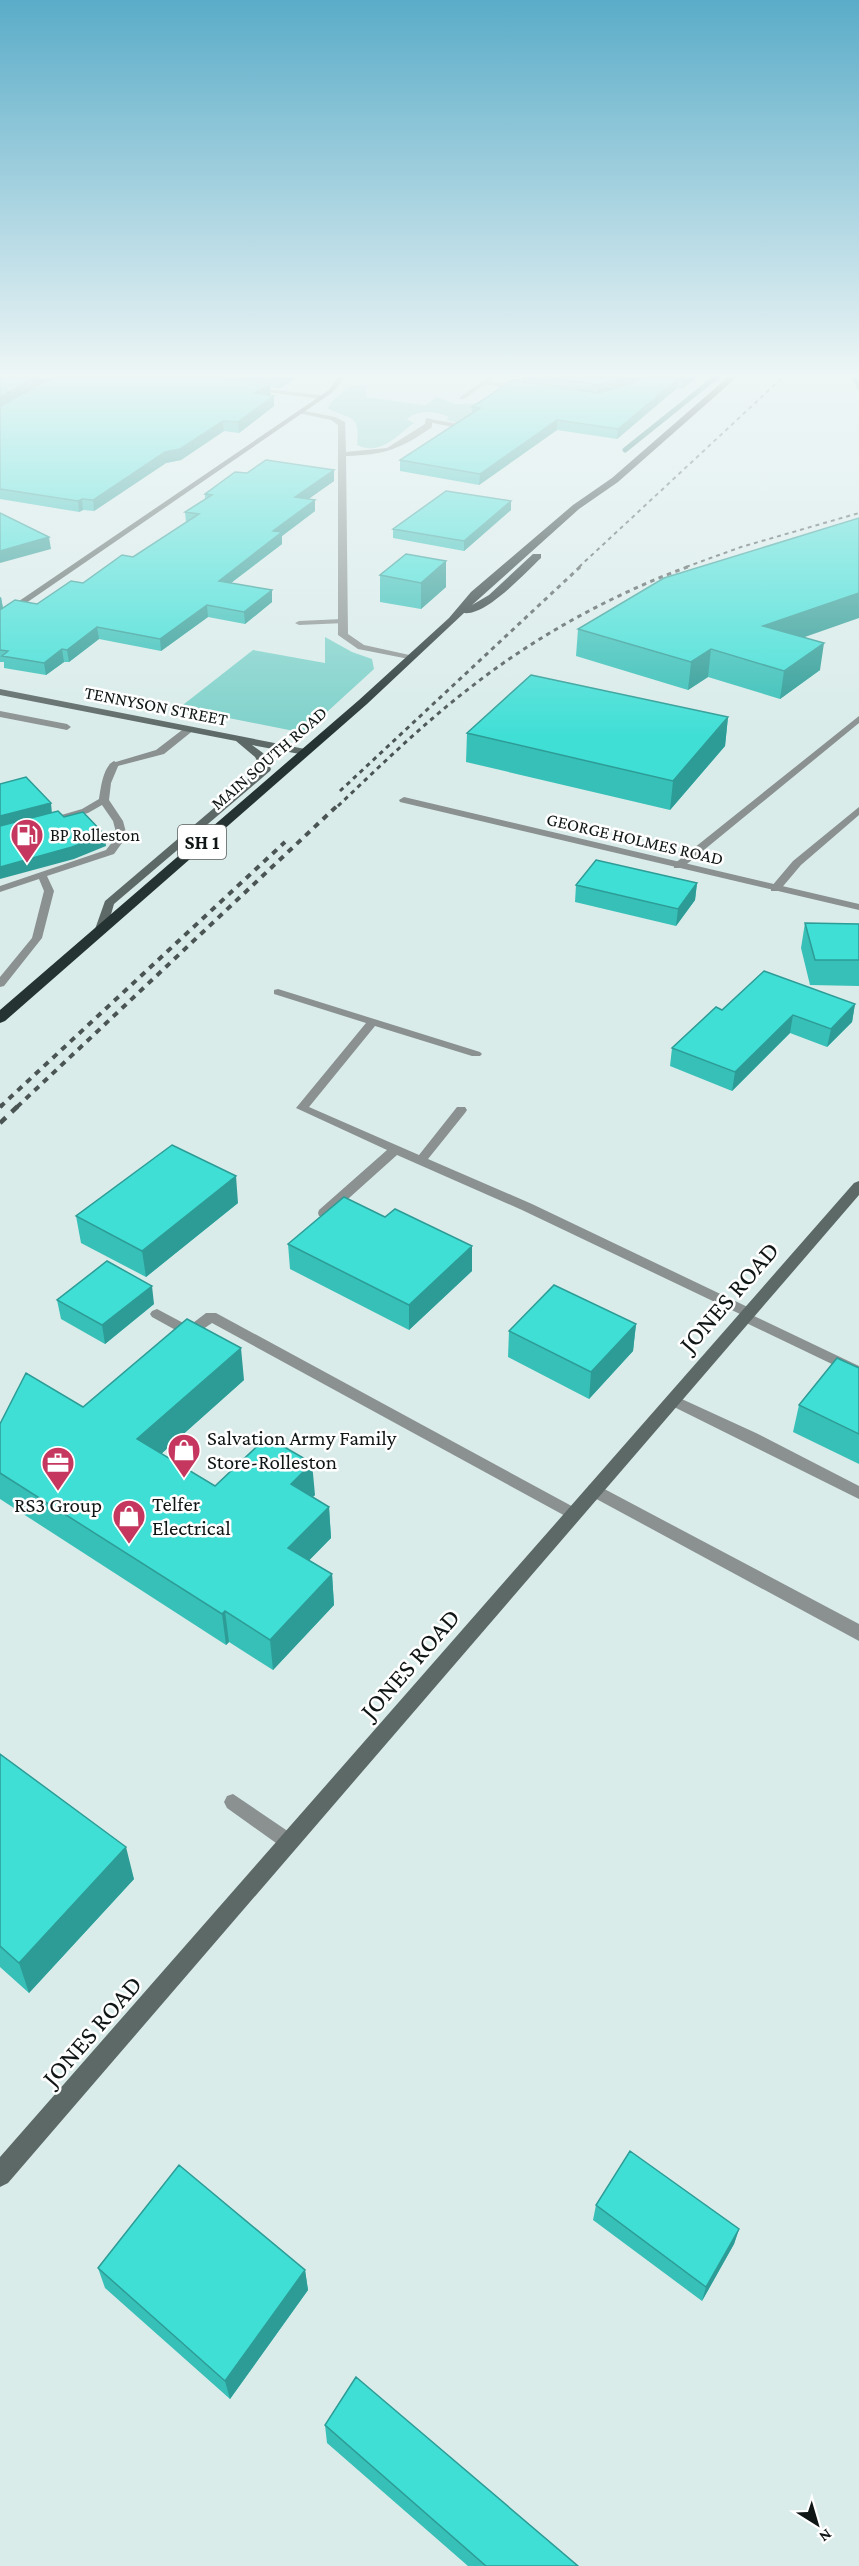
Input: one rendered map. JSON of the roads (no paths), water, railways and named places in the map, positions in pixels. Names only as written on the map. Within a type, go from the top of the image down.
[{"type":"highway","name":"MAIN SOUTH ROAD","points":[[0,1018],[453,620],[494,597],[599,497]]},
{"type":"street","points":[[0,618],[177,497]]},
{"type":"street","points":[[343,497],[342,621],[344,635],[354,644],[411,658]]},
{"type":"street","name":"TENNYSON STREET","points":[[0,692],[305,752]]},
{"type":"street","points":[[114,764],[160,752],[190,729]]},
{"type":"street","points":[[100,932],[109,903],[266,769],[259,755],[239,739]]},
{"type":"street","name":"GEORGE HOLMES ROAD","points":[[404,800],[859,907]]},
{"type":"street","name":"JONES ROAD","points":[[0,2175],[859,1186]]},
{"type":"street","points":[[595,1490],[859,1633]]},
{"type":"lane","points":[[299,623],[342,621]]},
{"type":"lane","points":[[0,714],[67,727]]},
{"type":"lane","points":[[678,866],[859,719]]},
{"type":"lane","points":[[0,889],[110,852],[122,836],[118,821],[104,800],[106,783],[114,764]]},
{"type":"lane","points":[[30,825],[85,811],[104,800]]},
{"type":"lane","points":[[775,889],[797,863],[859,810]]},
{"type":"lane","points":[[0,984],[37,938],[49,891],[42,876]]},
{"type":"lane","points":[[278,992],[476,1054]]},
{"type":"lane","points":[[373,1022],[302,1108],[527,1207],[859,1372]]},
{"type":"lane","points":[[421,1160],[461,1110]]},
{"type":"lane","points":[[324,1213],[396,1149]]},
{"type":"lane","points":[[157,1314],[190,1333],[211,1316],[574,1515]]},
{"type":"lane","points":[[673,1400],[859,1493]]},
{"type":"lane","points":[[233,1802],[289,1842]]},
{"type":"railway","points":[[579,567],[654,497]]},
{"type":"railway","points":[[686,567],[741,547],[859,513]]},
{"type":"railway","points":[[340,791],[581,566]]},
{"type":"railway","points":[[338,806],[436,715],[496,668],[549,634],[604,603],[690,566]]},
{"type":"railway","points":[[17,1107],[339,804]]},
{"type":"railway","points":[[2,1105],[0,1107],[285,842]]},
{"type":"railway","points":[[0,1123],[19,1105]]},
{"type":"place","name":"BP Rolleston","points":[[27,864]]},
{"type":"place","name":"Salvation Army Family Store-Rolleston","points":[[184,1479]]},
{"type":"place","name":"RS3 Group","points":[[58,1492]]},
{"type":"place","name":"Telfer Electrical","points":[[129,1545]]}]
